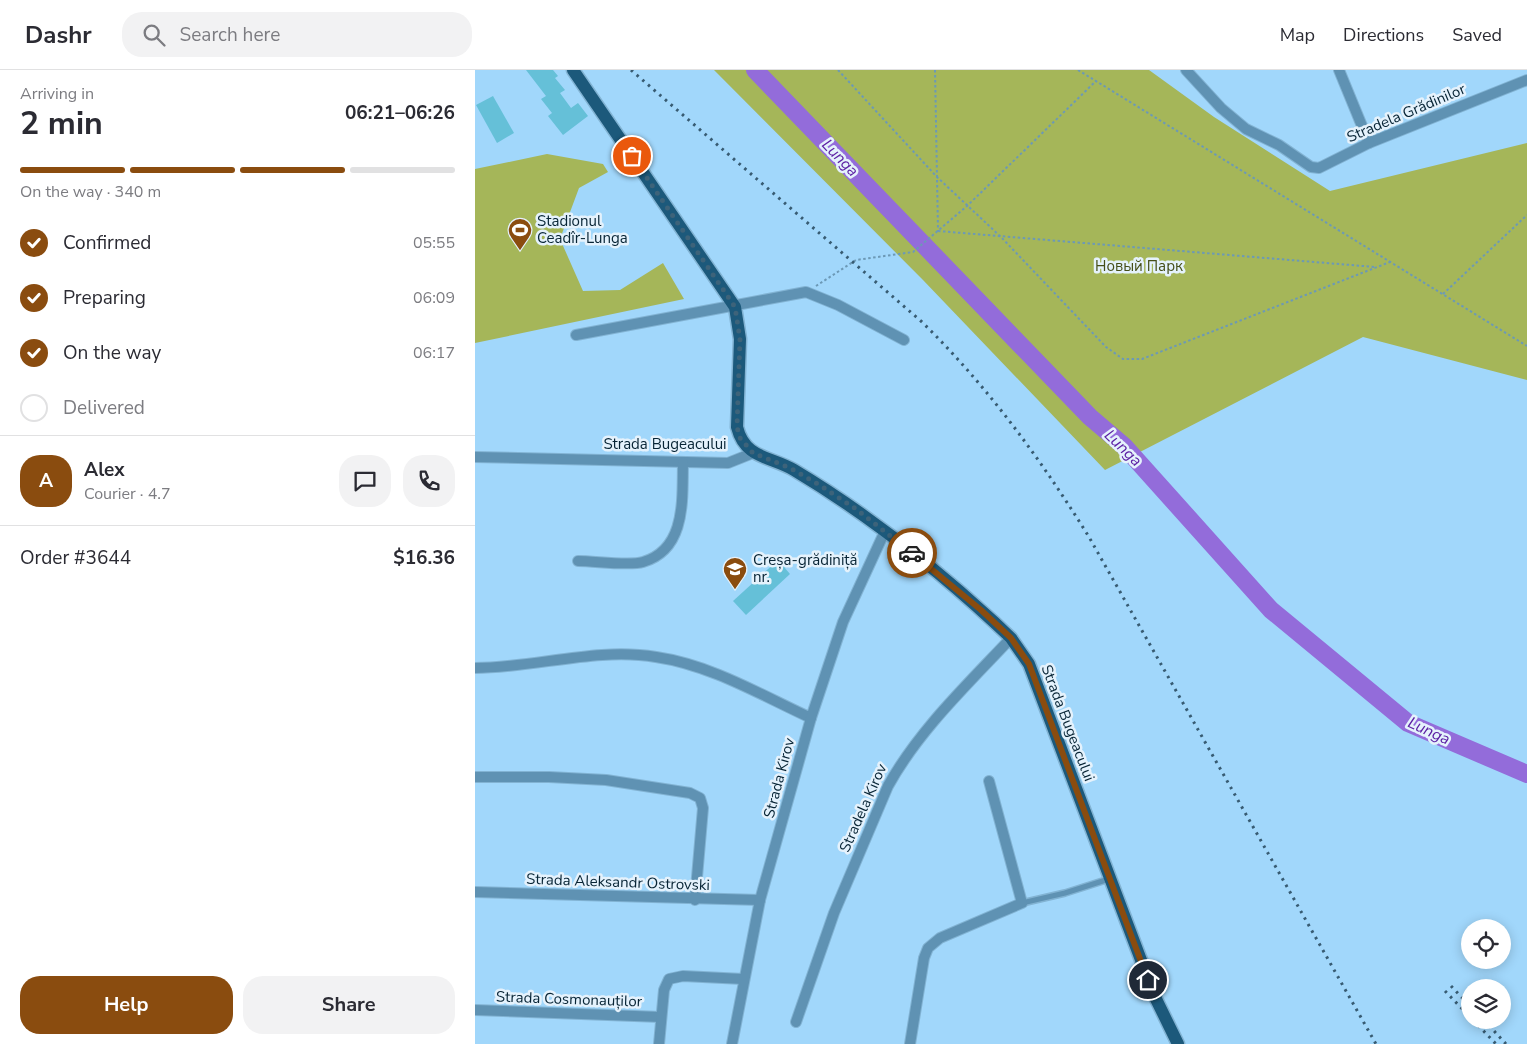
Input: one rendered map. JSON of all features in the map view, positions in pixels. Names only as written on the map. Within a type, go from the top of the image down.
[{"type":"main road","points":[[573,70],[735,307],[740,339],[737,427],[740,438],[753,453]]},
{"type":"main road","name":"Strada Bugeacului","points":[[753,453],[790,468],[856,509],[981,610],[1011,638],[1029,664],[1155,997],[1178,1044]]},
{"type":"street","name":"Stradela Grădinilor","points":[[1186,70],[1221,108],[1247,129],[1279,145],[1311,167],[1319,168],[1369,143],[1527,80]]},
{"type":"street","points":[[1339,70],[1369,143]]},
{"type":"street","points":[[576,335],[735,307],[805,292],[839,305],[904,340]]},
{"type":"street","name":"Strada Bugeacului","points":[[475,457],[728,463],[753,453]]},
{"type":"street","points":[[578,561],[643,562],[659,554],[670,542],[681,520],[683,463]]},
{"type":"street","name":"Strada Kirov","points":[[732,1044],[743,979],[761,900],[811,718],[843,622],[885,531]]},
{"type":"street","name":"Stradela Kirov","points":[[796,1022],[834,913],[888,786],[899,766],[957,696],[1011,638]]},
{"type":"street","points":[[475,668],[612,656],[655,656],[690,664],[811,718]]},
{"type":"street","points":[[475,778],[549,777],[606,780],[690,793],[700,798],[703,808],[695,900]]},
{"type":"street","points":[[909,1044],[924,958],[928,948],[940,938],[1023,903],[989,781]]},
{"type":"street","name":"Strada Aleksandr Ostrovski","points":[[475,892],[695,900],[761,900]]},
{"type":"street","name":"Strada Cosmonauților","points":[[659,1044],[666,982],[675,976],[743,979]]},
{"type":"street","name":"Strada Cosmonauților","points":[[475,1010],[661,1017]]},
{"type":"lane","points":[[1023,903],[1065,893],[1109,879]]},
{"type":"path","points":[[838,70],[937,177],[1001,238],[1106,346],[1123,359],[1142,359],[1390,262]]},
{"type":"path","points":[[935,70],[938,231]]},
{"type":"path","points":[[1077,70],[1527,346]]},
{"type":"path","points":[[805,292],[856,260],[913,252],[967,206],[1096,81]]},
{"type":"path","points":[[1443,294],[1527,215]]},
{"type":"path","points":[[938,231],[1001,238],[1377,267]]},
{"type":"green space","name":"Новый Парк","points":[[714,70],[1149,70],[1214,117],[1330,191],[1527,143],[1527,380],[1363,337],[1105,470],[923,280]]},
{"type":"green space","name":"Stadionul Ceadîr-Lunga","points":[[547,154],[603,164],[608,172],[579,188],[560,239],[583,291],[620,290],[663,263],[684,299],[475,343],[475,169]]},
{"type":"building","points":[[526,70],[553,70],[558,76],[555,78],[565,90],[560,93],[571,108],[578,103],[588,116],[563,135],[548,116],[552,113],[541,99],[546,96]]},
{"type":"building","points":[[493,96],[514,133],[497,143],[476,105]]},
{"type":"building","points":[[778,560],[790,574],[746,615],[733,601]]},
{"type":"waterway","name":"Lunga","points":[[755,70],[1090,417],[1124,446],[1271,610],[1408,723],[1527,774]]},
{"type":"railway","points":[[631,70],[922,322],[969,372],[1012,424],[1052,479],[1089,537],[1376,1044]]},
{"type":"railway","points":[[1451,986],[1461,997]]},
{"type":"railway","points":[[1445,991],[1461,1008]]},
{"type":"railway","points":[[1482,1029],[1496,1044]]},
{"type":"railway","points":[[1492,1029],[1506,1044]]},
{"type":"way so far","points":[[632,156],[735,307],[740,339],[737,427],[740,438],[753,453],[790,468],[856,509],[912,553]]},
{"type":"place","name":"Stadionul Ceadîr-Lunga","points":[[520,251]]},
{"type":"place","name":"Creșa-grădiniță nr.","points":[[735,590]]},
{"type":"route","points":[[912,553],[981,610],[1011,638],[1029,664],[1148,980]]}]
